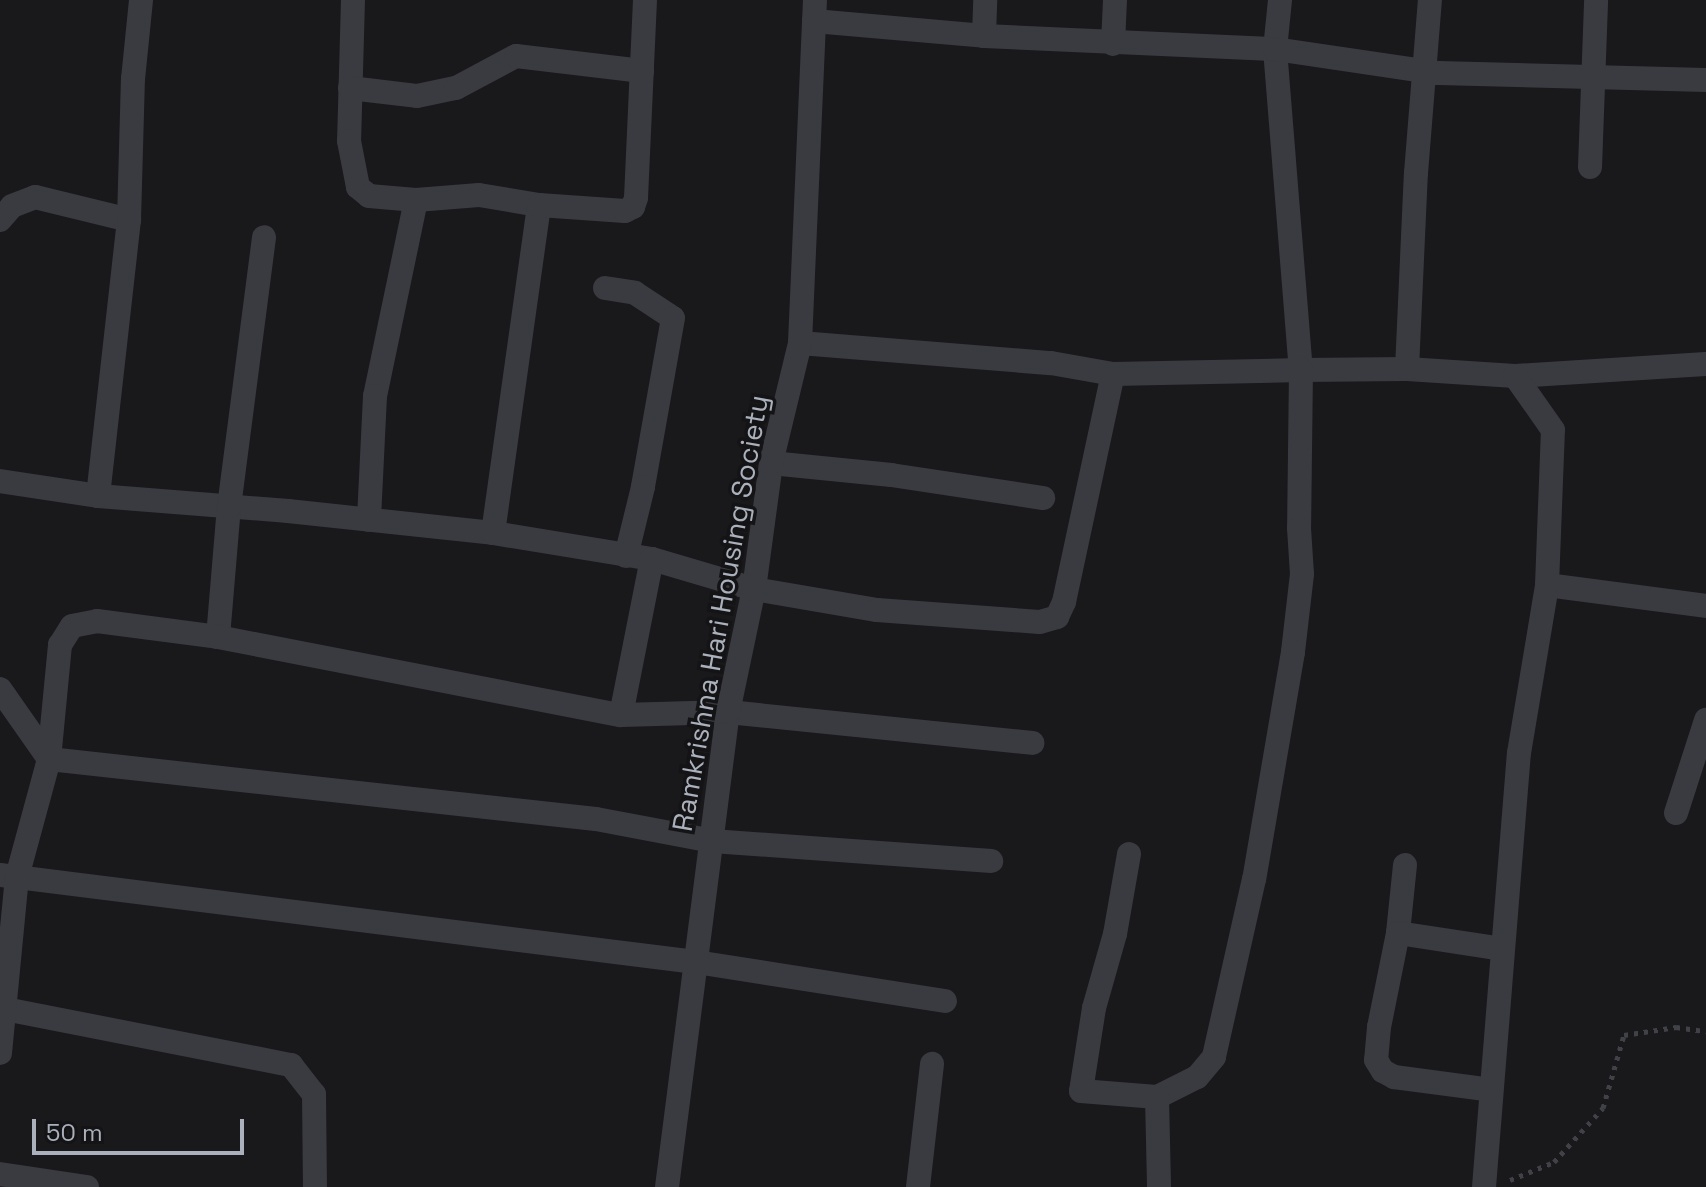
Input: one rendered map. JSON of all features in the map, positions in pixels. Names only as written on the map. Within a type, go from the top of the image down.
[{"type":"street","points":[[98,496],[129,220],[133,79],[141,0]]},
{"type":"street","points":[[353,0],[349,141],[358,187],[369,196],[416,200],[479,195],[539,205],[625,211],[633,207],[645,0]]},
{"type":"street","points":[[984,36],[985,0]]},
{"type":"street","points":[[1113,44],[1115,0]]},
{"type":"street","points":[[1129,854],[1115,934],[1094,1008],[1081,1091],[1157,1097],[1197,1077],[1214,1057],[1254,879],[1261,820],[1293,652],[1302,574],[1299,528],[1301,370],[1275,49],[1280,0]]},
{"type":"street","points":[[1407,369],[1430,0]]},
{"type":"street","points":[[1590,167],[1596,0]]},
{"type":"street","points":[[815,10],[984,36],[1275,49],[1424,71],[1706,80]]},
{"type":"street","name":"Ramkrishna Hari Housing Society","points":[[667,1187],[728,712],[754,589],[771,463],[800,343],[815,10]]},
{"type":"street","points":[[350,88],[417,96],[456,88],[516,56],[642,71]]},
{"type":"street","points":[[0,220],[12,206],[35,197],[129,220]]},
{"type":"street","points":[[369,520],[375,396],[416,200]]},
{"type":"street","points":[[493,533],[539,205]]},
{"type":"street","points":[[218,637],[229,507],[264,237]]},
{"type":"street","points":[[605,288],[635,293],[673,318],[643,487],[626,556]]},
{"type":"street","points":[[800,343],[1051,363],[1113,374],[1407,369],[1515,376],[1706,364]]},
{"type":"street","points":[[0,481],[98,496],[493,533],[652,559],[754,589],[877,610],[1040,622],[1057,617],[1064,602],[1113,374]]},
{"type":"street","points":[[1484,1187],[1519,753],[1547,585],[1553,430],[1515,376]]},
{"type":"street","points":[[771,463],[891,475],[1043,498]]},
{"type":"street","points":[[621,715],[652,559]]},
{"type":"street","points":[[1547,585],[1706,606]]},
{"type":"street","points":[[0,1053],[8,876],[49,759],[60,645],[72,626],[97,621],[218,637],[621,715],[728,712],[1032,743]]},
{"type":"street","points":[[0,689],[49,759],[596,819],[712,841],[991,861]]},
{"type":"street","points":[[1676,813],[1706,720]]},
{"type":"street","points":[[1405,865],[1398,933],[1379,1027],[1376,1060],[1383,1071],[1394,1077],[1491,1090]]},
{"type":"street","points":[[8,876],[205,899],[442,933],[696,962],[945,1001]]},
{"type":"street","points":[[1398,933],[1502,949]]},
{"type":"street","points":[[2,1008],[291,1065],[314,1094],[315,1187]]},
{"type":"street","points":[[918,1187],[932,1064]]},
{"type":"street","points":[[1157,1097],[1159,1187]]},
{"type":"street","points":[[0,1174],[87,1187]]},
{"type":"path","points":[[1495,1187],[1554,1162],[1603,1108],[1624,1035],[1676,1027],[1706,1031]]}]
